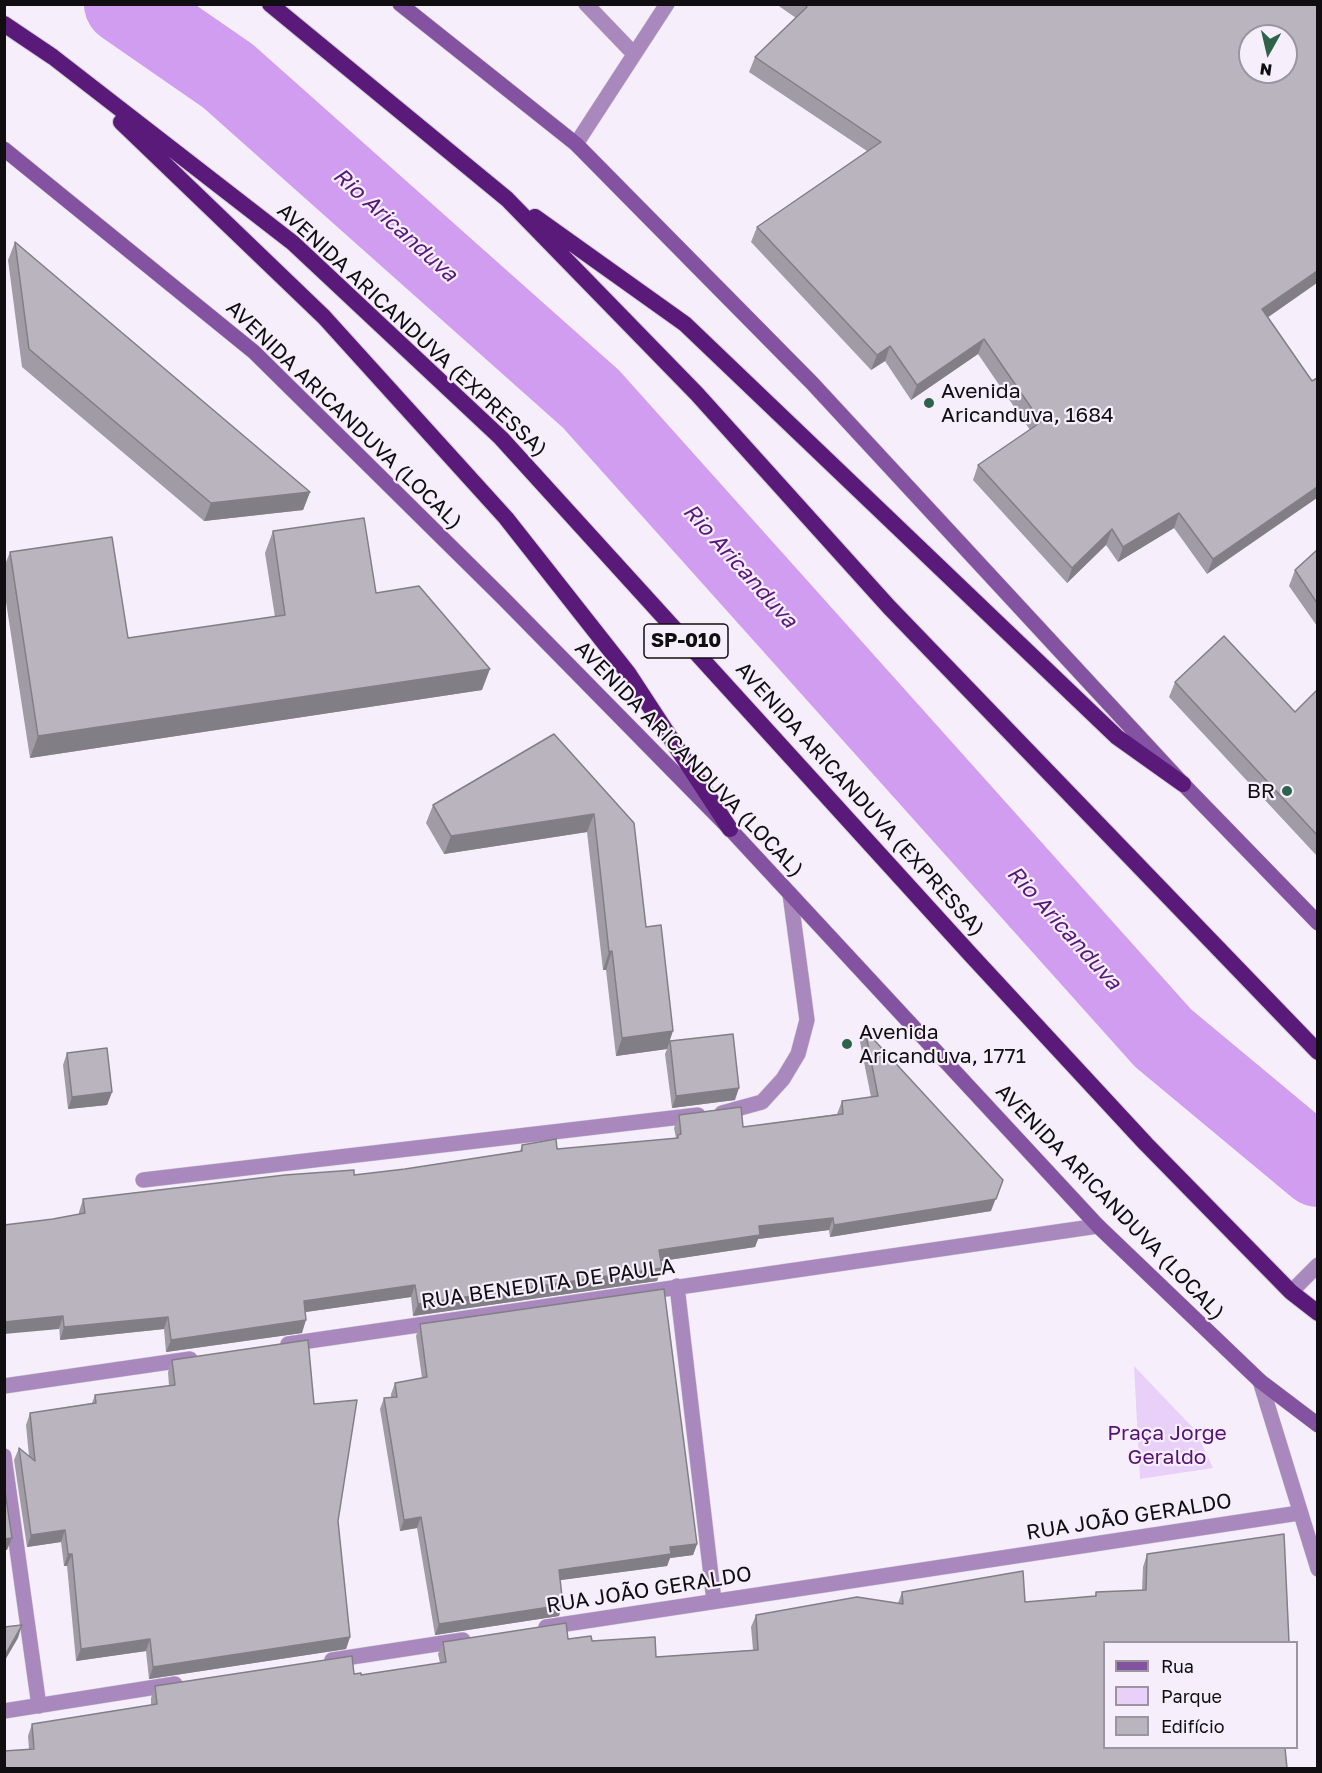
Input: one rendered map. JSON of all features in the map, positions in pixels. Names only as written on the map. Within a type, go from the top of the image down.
[{"type":"highway","points":[[270,4],[507,199],[589,253],[685,324],[1117,738],[1183,784]]},
{"type":"highway","name":"AVENIDA ARICANDUVA (EXPRESSA)","points":[[4,24],[53,57],[293,243],[501,438],[1146,1144],[1291,1293],[1317,1313]]},
{"type":"highway","points":[[53,57],[324,317],[506,518],[628,673],[730,829]]},
{"type":"highway","points":[[507,199],[697,394],[906,624],[1317,1052]]},
{"type":"main road","points":[[400,4],[576,144],[812,382],[1183,784],[1317,922]]},
{"type":"main road","name":"AVENIDA ARICANDUVA (LOCAL)","points":[[4,149],[254,352],[503,598],[730,829],[1098,1226],[1260,1381],[1317,1425]]},
{"type":"street","points":[[586,4],[634,54]]},
{"type":"street","points":[[576,144],[667,4]]},
{"type":"street","points":[[143,1180],[733,1111],[762,1102],[783,1079],[798,1054],[807,1020],[790,894]]},
{"type":"street","name":"RUA BENEDITA DE PAULA","points":[[276,1346],[677,1286],[960,1248],[1098,1226]]},
{"type":"street","points":[[1291,1293],[1313,1269]]},
{"type":"street","points":[[677,1286],[714,1601]]},
{"type":"street","points":[[4,1386],[205,1356]]},
{"type":"street","points":[[1260,1381],[1317,1569]]},
{"type":"street","points":[[4,1456],[39,1706]]},
{"type":"street","name":"RUA JOÃO GERALDO","points":[[526,1630],[1299,1513]]},
{"type":"street","points":[[315,1662],[479,1637]]},
{"type":"street","points":[[4,1711],[185,1682]]},
{"type":"green space","name":"Praça Jorge Geraldo","points":[[1134,1366],[1195,1430],[1213,1468],[1140,1479]]},
{"type":"building","points":[[804,4],[1317,4],[1317,271],[1262,309],[1312,381],[1317,378],[1317,487],[1213,559],[1179,513],[1123,547],[1112,529],[1072,568],[978,465],[1041,422],[984,339],[917,385],[890,346],[877,355],[757,227],[881,142],[755,57],[807,7]]},
{"type":"building","points":[[15,242],[310,492],[211,503],[29,349]]},
{"type":"building","points":[[364,518],[376,593],[419,586],[490,669],[38,736],[10,552],[112,537],[128,638],[285,615],[273,531]]},
{"type":"building","points":[[1317,550],[1317,603],[1295,570]]},
{"type":"building","name":"BR","points":[[1224,636],[1295,712],[1317,690],[1317,835],[1175,682]]},
{"type":"building","points":[[554,734],[634,823],[646,927],[661,925],[673,1031],[622,1038],[612,951],[609,952],[594,814],[451,836],[433,805]]},
{"type":"building","points":[[865,1030],[1003,1180],[996,1199],[834,1225],[833,1218],[759,1226],[760,1235],[659,1250],[662,1268],[418,1304],[415,1285],[304,1301],[306,1320],[171,1340],[168,1317],[64,1327],[63,1316],[4,1322],[4,1225],[85,1213],[83,1199],[285,1175],[354,1170],[354,1175],[405,1169],[522,1151],[522,1145],[556,1139],[557,1149],[678,1138],[681,1134],[679,1115],[741,1107],[743,1127],[843,1114],[842,1101],[878,1096]]},
{"type":"building","points":[[733,1034],[739,1088],[676,1096],[670,1041]]},
{"type":"building","points":[[107,1048],[112,1092],[72,1097],[67,1053]]},
{"type":"building","points":[[664,1289],[697,1544],[670,1547],[671,1554],[559,1570],[563,1605],[439,1624],[421,1517],[404,1520],[384,1398],[397,1397],[395,1383],[427,1377],[420,1324]]},
{"type":"building","points":[[308,1340],[314,1404],[357,1400],[338,1521],[350,1637],[153,1667],[150,1639],[81,1649],[72,1554],[68,1554],[65,1530],[31,1535],[19,1448],[35,1461],[30,1413],[96,1403],[95,1395],[175,1385],[172,1360]]},
{"type":"building","points":[[4,1485],[12,1538],[4,1539]]},
{"type":"building","points":[[1284,1534],[1289,1641],[1103,1641],[1103,1749],[1285,1749],[1287,1768],[4,1768],[4,1751],[34,1749],[32,1724],[157,1704],[155,1686],[352,1656],[354,1674],[361,1673],[361,1675],[446,1662],[443,1642],[566,1623],[568,1639],[591,1636],[592,1641],[655,1637],[656,1657],[758,1650],[756,1615],[857,1597],[903,1604],[902,1592],[1023,1571],[1025,1602],[1096,1596],[1096,1592],[1146,1590],[1147,1554]]},
{"type":"building","points":[[22,1625],[4,1657],[4,1627]]},
{"type":"waterway","name":"Rio Aricanduva","points":[[124,4],[228,76],[591,399],[1163,1038],[1318,1167]]},
{"type":"place","name":"Avenida Aricanduva, 1684","points":[[929,403]]},
{"type":"place","name":"BR","points":[[1287,791]]},
{"type":"place","name":"Avenida Aricanduva, 1771","points":[[847,1044]]}]
